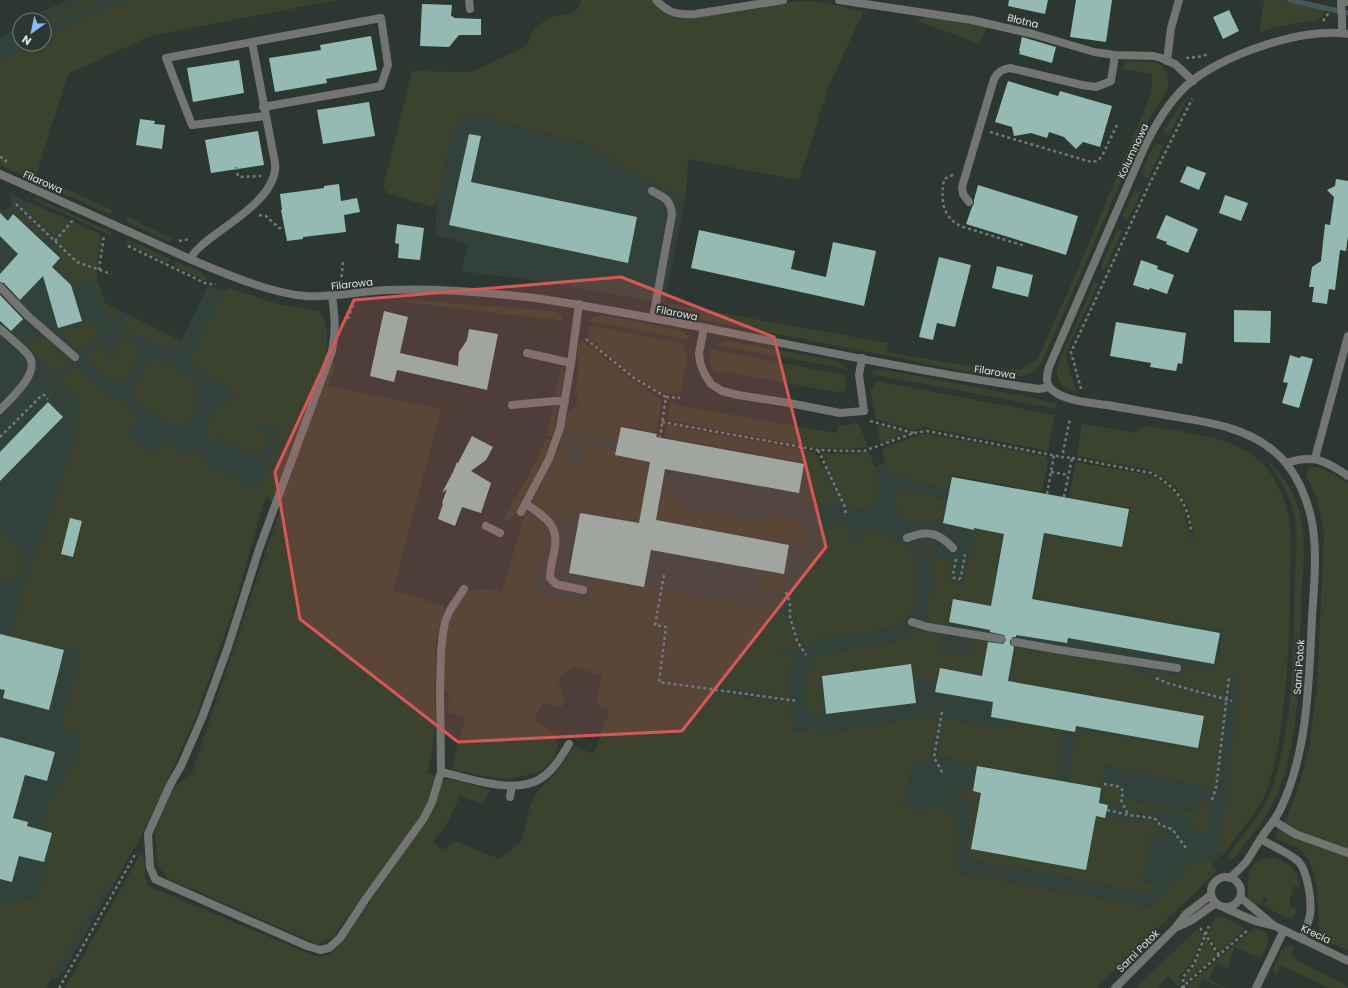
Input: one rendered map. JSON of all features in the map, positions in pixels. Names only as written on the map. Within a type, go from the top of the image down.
[{"type":"street","points":[[469,0],[470,9]]},
{"type":"street","points":[[656,0],[670,11],[681,15],[783,0]]},
{"type":"street","name":"Błotna","points":[[839,0],[972,20],[1033,34],[1094,52],[1115,55],[1154,56],[1167,61],[1184,71],[1194,81]]},
{"type":"street","points":[[1167,61],[1171,28],[1179,0]]},
{"type":"street","points":[[1343,1],[1342,19],[1345,33]]},
{"type":"street","points":[[263,107],[381,86],[388,65],[381,18],[166,58],[192,125],[265,116]]},
{"type":"street","name":"Kolumnowa","points":[[1049,387],[1047,381],[1049,367],[1144,148],[1152,131],[1170,104],[1184,88],[1194,81],[1229,60],[1259,46],[1285,39],[1345,33]]},
{"type":"street","points":[[190,259],[202,245],[248,210],[264,194],[274,177],[275,163],[263,107],[252,42]]},
{"type":"street","points":[[969,202],[963,194],[962,187],[994,79],[998,73],[1004,69],[1010,68],[1096,87],[1111,81],[1115,55]]},
{"type":"street","name":"Filarowa","points":[[0,174],[190,259],[269,289],[304,296],[337,296],[386,290],[432,290],[507,295],[579,304],[956,377],[1039,389],[1049,387]]},
{"type":"street","points":[[652,191],[668,201],[671,206],[672,214],[653,318]]},
{"type":"street","points":[[0,287],[28,316],[75,357]]},
{"type":"street","points":[[337,296],[336,334],[332,351],[259,549],[228,647],[181,766],[170,785],[148,834],[150,867],[155,879],[307,946],[320,950],[330,948],[340,938],[365,900],[424,818],[432,802],[441,772],[440,690],[442,638],[445,622],[450,610],[464,589]]},
{"type":"street","points":[[521,512],[539,481],[555,443],[571,362],[579,304]]},
{"type":"street","points":[[704,328],[699,353],[700,362],[704,373],[712,384],[722,391],[738,395],[840,413],[864,411],[859,375],[862,358]]},
{"type":"street","points":[[0,329],[29,356],[32,366],[30,375],[23,386],[0,410]]},
{"type":"street","points":[[1315,458],[1348,336]]},
{"type":"street","points":[[527,353],[571,362]]},
{"type":"street","points":[[1049,387],[1054,392],[1061,395],[1081,400],[1227,427],[1242,432],[1260,441],[1276,452],[1286,463],[1300,458],[1315,458],[1330,464],[1348,476]]},
{"type":"street","points":[[512,405],[564,401]]},
{"type":"street","name":"Sarni Potok","points":[[1245,863],[1260,839],[1274,821],[1290,785],[1302,738],[1308,686],[1314,583],[1314,536],[1311,518],[1301,488],[1286,463]]},
{"type":"street","points":[[526,504],[546,519],[556,536],[550,578],[556,584],[583,590]]},
{"type":"street","points":[[486,526],[500,533]]},
{"type":"street","points":[[907,538],[919,533],[936,534],[953,548]]},
{"type":"street","points":[[912,622],[928,628],[1000,639]]},
{"type":"street","points":[[1015,642],[1177,668]]},
{"type":"street","points":[[441,772],[499,785],[526,785],[540,779],[553,768],[568,744]]},
{"type":"street","points":[[510,797],[512,786]]},
{"type":"street","points":[[1274,821],[1295,834],[1348,853]]},
{"type":"street","points":[[1260,839],[1291,856],[1300,863],[1305,871],[1309,892],[1310,913],[1308,926],[1302,939]]},
{"type":"street","points":[[1230,878],[1245,863]]},
{"type":"street","points":[[1225,908],[1234,905],[1241,898],[1241,888],[1239,883],[1245,863]]},
{"type":"street","points":[[1239,883],[1230,878],[1221,878],[1216,881],[1211,890],[1211,895],[1216,904],[1255,921],[1275,926]]},
{"type":"street","name":"Sarni Potok","points":[[1114,988],[1176,927],[1186,914],[1211,895]]},
{"type":"street","points":[[1241,898],[1275,926]]},
{"type":"street","points":[[1176,927],[1192,920],[1216,904]]},
{"type":"street","name":"Krecia","points":[[1275,926],[1348,961]]},
{"type":"street","points":[[1256,988],[1284,930]]},
{"type":"path","points":[[1319,23],[1326,19],[1328,14]]},
{"type":"path","points":[[1082,393],[1071,352],[1151,180],[1194,96]]},
{"type":"path","points":[[979,129],[1094,162],[1100,159],[1117,125]]},
{"type":"path","points":[[16,204],[77,262],[111,274]]},
{"type":"path","points":[[248,210],[253,214],[266,216],[279,228],[283,228]]},
{"type":"path","points":[[55,241],[73,220]]},
{"type":"path","points":[[99,270],[104,235]]},
{"type":"path","points":[[337,296],[343,261]]},
{"type":"path","points":[[576,332],[634,378],[666,397],[680,398]]},
{"type":"path","points":[[0,437],[42,395],[48,399]]},
{"type":"path","points":[[660,437],[666,397]]},
{"type":"path","points":[[1062,457],[1070,419]]},
{"type":"path","points":[[867,421],[878,422],[914,433]]},
{"type":"path","points":[[662,422],[818,450],[864,451],[914,433],[927,431],[1151,473],[1159,477],[1174,489],[1184,504],[1188,514],[1191,531]]},
{"type":"path","points":[[818,450],[845,507],[846,516]]},
{"type":"path","points":[[1047,494],[1054,455]]},
{"type":"path","points":[[1064,497],[1072,458]]},
{"type":"path","points":[[1051,472],[1068,475]]},
{"type":"path","points":[[953,548],[956,553],[956,558],[953,575],[954,578],[959,579],[961,577],[966,547]]},
{"type":"path","points":[[664,575],[655,625],[666,627],[659,682],[797,700]]},
{"type":"path","points":[[786,592],[790,602],[790,617],[797,641],[806,655]]},
{"type":"path","points":[[1152,676],[1167,683],[1232,701]]},
{"type":"path","points":[[1212,800],[1216,788],[1229,678]]},
{"type":"path","points":[[942,712],[934,757],[943,774]]},
{"type":"path","points":[[1104,784],[1117,786],[1122,789],[1123,793],[1121,800],[1128,815]]},
{"type":"path","points":[[1107,810],[1128,815],[1154,818],[1160,824],[1172,829],[1186,848]]},
{"type":"path","points":[[59,988],[148,834]]},
{"type":"path","points":[[1192,920],[1205,934],[1219,956]]},
{"type":"path","points":[[1184,988],[1183,977],[1194,964],[1210,922]]},
{"type":"highlighted area","points":[[621,277],[774,337],[826,547],[682,731],[458,742],[300,619],[275,472],[354,300]]},
{"type":"shaded area","points":[[69,0],[206,0],[0,84],[0,38],[12,30],[12,52],[52,52],[52,12],[41,12]]},
{"type":"shaded area","points":[[88,0],[105,0],[52,23],[52,15]]},
{"type":"shaded area","points":[[132,0],[337,0],[150,36],[68,74],[36,175],[114,211],[109,214],[0,165],[0,62],[18,52],[52,52],[52,33],[113,6]]},
{"type":"shaded area","points":[[581,0],[651,0],[666,14],[683,18],[693,18],[718,13],[806,1],[828,3],[863,12],[829,86],[799,180],[688,159],[686,195],[669,192],[586,145],[478,116],[473,116],[463,118],[453,129],[437,204],[432,207],[387,193],[383,187],[412,71],[472,72],[527,46],[534,28],[551,17],[571,14],[579,7]]},
{"type":"shaded area","points":[[1264,0],[1283,0],[1325,10],[1324,15],[1316,21],[1291,24],[1261,32]]},
{"type":"shaded area","points":[[930,15],[987,26],[979,44],[916,20]]},
{"type":"shaded area","points":[[1124,62],[1155,62],[1163,67],[1168,78],[1168,88],[1143,131],[1042,362],[1031,373],[1024,376],[1014,377],[957,370],[667,313],[664,311],[664,303],[888,343],[886,352],[957,364],[1019,370],[1038,358],[1076,274],[1149,99],[1152,86],[1152,74],[1123,69]]},
{"type":"shaded area","points":[[1188,96],[1189,97],[1185,102],[1169,136],[1163,130]]},
{"type":"shaded area","points":[[468,116],[478,116],[586,145],[669,192],[686,195],[664,303],[530,280],[462,271],[468,243],[435,235],[437,204],[453,129],[459,119]]},
{"type":"shaded area","points":[[1159,144],[1163,146],[1148,179],[1143,176],[1142,172],[1154,145]]},
{"type":"shaded area","points":[[1134,190],[1141,192],[1128,220],[1123,215]]},
{"type":"shaded area","points":[[10,194],[100,234],[101,238],[96,277],[105,303],[181,341],[208,286],[232,293],[315,360],[261,511],[235,603],[197,714],[144,831],[60,978],[0,987],[0,209],[4,212],[11,205]]},
{"type":"shaded area","points":[[35,198],[111,232],[112,236],[32,199]]},
{"type":"shaded area","points":[[32,204],[69,220],[57,235],[53,235],[26,209]]},
{"type":"shaded area","points":[[18,209],[49,239],[46,242],[14,213]]},
{"type":"shaded area","points":[[127,217],[172,239],[170,242],[127,222]]},
{"type":"shaded area","points":[[74,223],[100,234],[101,238],[97,267],[79,260],[60,241],[60,238]]},
{"type":"shaded area","points":[[1117,230],[1123,230],[1103,272],[1101,267]]},
{"type":"shaded area","points":[[128,240],[170,259],[168,263],[124,242]]},
{"type":"shaded area","points":[[57,246],[77,264],[97,272],[97,278],[73,285],[54,267],[63,258],[54,249]]},
{"type":"shaded area","points":[[176,262],[199,271],[208,282],[174,266]]},
{"type":"shaded area","points":[[1094,283],[1098,283],[1065,355],[1076,392],[1061,384],[1058,377],[1057,367]]},
{"type":"shaded area","points":[[93,284],[99,284],[105,303],[123,312],[113,321],[101,309]]},
{"type":"shaded area","points":[[229,288],[278,304],[319,311],[326,326],[326,355],[335,366],[328,386],[441,409],[393,590],[445,606],[437,635],[435,650],[435,729],[427,773],[436,776],[429,801],[421,817],[333,937],[317,944],[167,878],[157,864],[155,831],[173,788],[192,773],[280,509],[266,497],[235,603],[197,714],[144,831],[112,886],[107,884],[46,988],[0,988],[0,902],[21,903],[23,897],[36,900],[47,864],[45,863],[53,833],[41,829],[44,817],[51,798],[68,774],[77,757],[81,743],[76,734],[61,725],[81,650],[66,647],[65,649],[12,635],[21,592],[45,529],[76,434],[79,400],[63,384],[50,398],[49,394],[76,367],[111,398],[120,398],[139,417],[126,434],[157,456],[167,439],[172,444],[172,448],[189,456],[195,451],[204,452],[201,461],[258,491],[282,428],[268,422],[267,425],[260,423],[258,430],[270,435],[260,459],[215,436],[212,442],[206,435],[211,415],[218,406],[227,406],[236,393],[193,364],[191,361],[193,351],[222,294]],"holes":[[[64,541],[78,544],[74,558],[60,555]]]},
{"type":"shaded area","points":[[412,300],[552,311],[560,314],[564,321],[395,301]]},
{"type":"shaded area","points":[[129,315],[181,341],[174,347],[166,349],[118,326]]},
{"type":"shaded area","points":[[601,315],[678,330],[687,335],[690,340],[587,321],[595,316]]},
{"type":"shaded area","points":[[88,320],[98,329],[99,334],[79,352],[57,331],[82,326]]},
{"type":"shaded area","points":[[593,326],[685,345],[684,352],[688,352],[681,392],[668,394],[657,390],[626,369],[589,338],[589,328]]},
{"type":"shaded area","points":[[14,330],[31,346],[42,335],[70,362],[57,374],[12,332]]},
{"type":"shaded area","points":[[120,339],[133,343],[137,349],[138,356],[134,365],[121,380],[112,381],[85,357],[101,341],[107,361],[116,359],[115,346],[117,341]]},
{"type":"shaded area","points":[[727,341],[834,360],[839,362],[847,369],[716,345]]},
{"type":"shaded area","points":[[582,342],[586,343],[632,380],[662,400],[656,432],[620,426],[617,441],[568,432],[565,427],[566,417],[577,404],[578,398],[575,393],[579,365],[578,346]]},
{"type":"shaded area","points":[[712,349],[844,375],[847,382],[846,387],[842,393],[721,371],[718,374],[712,370],[710,364],[709,357]]},
{"type":"shaded area","points":[[158,359],[182,372],[197,384],[198,397],[194,411],[191,417],[183,425],[178,426],[167,422],[130,393],[150,362]]},
{"type":"shaded area","points":[[560,368],[565,370],[560,395],[555,397]]},
{"type":"shaded area","points":[[880,369],[1029,397],[1057,404],[1056,408],[1047,407],[871,374]]},
{"type":"shaded area","points":[[875,381],[1055,415],[1048,451],[923,427],[913,430],[876,419],[870,389],[875,388]]},
{"type":"shaded area","points":[[670,402],[679,406],[837,433],[839,425],[859,424],[868,447],[850,449],[817,448],[667,420]]},
{"type":"shaded area","points":[[553,405],[558,406],[552,436],[547,435]]},
{"type":"shaded area","points":[[566,417],[657,434],[657,436],[660,437],[803,464],[875,467],[885,463],[952,477],[1129,509],[1127,521],[1277,546],[1237,832],[1216,860],[1155,925],[935,879],[902,806],[925,726],[816,734],[666,725],[596,705],[600,680],[623,682],[502,592],[525,514],[554,460],[560,445]]},
{"type":"shaded area","points":[[1082,424],[1136,433],[1144,426],[1206,436],[1236,446],[1249,453],[1266,467],[1278,487],[1287,508],[1291,542],[1288,657],[1277,752],[1271,777],[1261,802],[1222,856],[1219,845],[1227,797],[1240,676],[1227,675],[1224,697],[1166,680],[1147,669],[1183,676],[1187,668],[1217,668],[1224,631],[1034,597],[1046,535],[1123,548],[1130,508],[1069,497],[1076,462],[1150,475],[1166,484],[1182,503],[1191,544],[1195,544],[1190,513],[1186,502],[1176,488],[1168,481],[1150,470],[1077,456]]},
{"type":"shaded area","points":[[667,425],[815,452],[842,507],[803,501],[807,480],[802,479],[804,463],[664,437]]},
{"type":"shaded area","points":[[877,425],[908,433],[881,443]]},
{"type":"shaded area","points":[[924,433],[1045,456],[1048,461],[1042,492],[951,475],[948,490],[916,483],[889,470],[886,466],[882,448]]},
{"type":"shaded area","points":[[546,439],[551,440],[539,470],[526,496],[514,516],[509,520],[503,520],[538,458]]},
{"type":"shaded area","points":[[587,443],[615,450],[614,456],[649,463],[639,522],[579,511],[578,516],[558,515],[539,507],[537,494],[560,445],[568,447],[567,457],[572,463],[580,464],[583,459]]},
{"type":"shaded area","points":[[869,452],[878,478],[877,497],[870,508],[856,510],[849,508],[821,453],[850,454]]},
{"type":"shaded area","points":[[1265,458],[1278,471],[1288,486],[1299,510],[1303,530],[1304,562],[1298,698],[1286,768],[1275,800],[1252,835],[1232,860],[1227,856],[1256,817],[1270,794],[1278,770],[1284,744],[1291,690],[1294,636],[1296,549],[1295,522],[1292,506],[1286,491]]},
{"type":"shaded area","points":[[1310,467],[1325,470],[1348,483],[1348,950],[1334,945],[1327,940],[1319,929],[1316,883],[1309,861],[1303,853],[1294,846],[1276,839],[1275,836],[1287,818],[1299,785],[1309,749],[1317,688],[1324,535],[1316,497],[1306,475]]},
{"type":"shaded area","points":[[904,488],[945,499],[940,523],[903,520],[897,511],[895,497],[899,490]]},
{"type":"shaded area","points":[[663,490],[672,492],[687,508],[755,520],[771,514],[798,518],[806,524],[808,529],[802,545],[657,520]]},
{"type":"shaded area","points":[[525,514],[535,518],[544,529],[546,543],[541,555],[535,594],[587,604],[592,578],[649,590],[650,587],[659,589],[653,627],[663,629],[654,695],[659,696],[661,685],[780,702],[790,701],[792,731],[815,728],[817,734],[922,716],[938,717],[930,762],[915,759],[902,806],[922,814],[922,806],[938,808],[947,811],[952,815],[957,829],[955,870],[959,873],[1147,906],[1154,904],[1197,859],[1206,859],[1211,862],[1217,871],[1096,988],[65,988],[141,853],[145,861],[147,883],[150,887],[315,956],[330,955],[345,938],[427,819],[442,781],[449,779],[490,790],[483,804],[460,796],[447,824],[433,842],[443,850],[455,841],[499,859],[522,841],[530,805],[540,789],[564,762],[574,746],[594,754],[610,709],[596,705],[602,676],[574,666],[558,680],[565,700],[562,707],[543,703],[534,721],[555,733],[558,747],[552,761],[541,771],[511,779],[483,776],[452,769],[465,717],[448,712],[449,692],[444,690],[445,643],[450,621],[464,596],[473,590],[490,589],[502,592]]},
{"type":"shaded area","points":[[832,523],[849,525],[847,540],[861,543],[865,528],[896,539],[902,544],[913,556],[917,565],[919,580],[917,595],[910,612],[902,621],[892,628],[826,637],[802,646],[791,613],[792,601],[826,528]]},
{"type":"shaded area","points":[[975,529],[1002,534],[992,593],[998,594],[995,606],[952,598],[947,628],[935,625],[929,621],[926,613],[934,575],[931,562],[922,542],[929,542],[936,558],[952,561],[949,582],[964,584]]},
{"type":"shaded area","points":[[0,531],[22,553],[23,557],[23,564],[20,572],[16,578],[10,581],[0,581]]},
{"type":"shaded area","points":[[759,570],[784,575],[782,588],[774,592],[756,584]]},
{"type":"shaded area","points":[[663,590],[786,614],[799,649],[798,651],[781,647],[780,655],[794,658],[789,673],[789,698],[781,697],[779,695],[662,678],[670,620],[665,619],[664,625],[658,624]]},
{"type":"shaded area","points":[[925,631],[937,635],[939,638],[938,651],[970,657],[975,640],[987,642],[981,675],[939,667],[936,682],[914,679],[912,663],[820,675],[825,717],[816,716],[810,711],[804,694],[804,684],[806,674],[810,665],[815,659],[829,652],[882,644]]},
{"type":"shaded area","points":[[1016,647],[1057,655],[1123,664],[1168,686],[1224,703],[1214,789],[1105,766],[1102,784],[1119,790],[1119,800],[1123,808],[1100,803],[1102,787],[1068,780],[1077,729],[1199,750],[1205,715],[1010,680]]},
{"type":"shaded area","points":[[944,718],[1004,729],[1006,720],[1051,728],[1052,722],[1065,725],[1055,779],[937,757]]},
{"type":"shaded area","points":[[957,786],[973,789],[972,791],[980,793],[971,849],[1086,870],[1097,816],[1106,818],[1107,814],[1110,815],[1110,818],[1134,823],[1157,822],[1162,837],[1151,835],[1142,881],[1153,884],[1150,890],[1144,893],[976,861],[968,852],[971,800],[963,799],[957,796]]},
{"type":"shaded area","points":[[1124,798],[1194,812],[1197,801],[1200,799],[1208,806],[1211,821],[1206,831],[1202,834],[1195,830],[1189,816],[1154,809],[1155,814],[1127,809],[1123,800]]},
{"type":"shaded area","points":[[1271,858],[1282,861],[1294,870],[1299,880],[1300,886],[1292,887],[1293,895],[1289,896],[1291,908],[1295,907],[1294,915],[1291,918],[1287,918],[1264,906],[1268,899],[1265,898],[1261,905],[1257,903],[1255,906],[1248,902],[1248,879],[1252,867],[1262,860]]},
{"type":"shaded area","points":[[1214,918],[1224,918],[1245,928],[1220,953],[1208,934]]},
{"type":"shaded area","points":[[1197,929],[1203,935],[1192,962],[1180,976],[1182,983],[1178,986],[1169,976],[1158,986],[1160,988],[1136,988]]},
{"type":"shaded area","points":[[1253,929],[1261,930],[1268,935],[1268,944],[1260,958],[1235,947],[1228,968],[1217,963],[1209,980],[1228,988],[1222,988],[1202,979],[1198,988],[1186,987]]},
{"type":"shaded area","points":[[1206,939],[1217,955],[1186,981],[1184,977],[1193,968]]},
{"type":"shaded area","points":[[1288,946],[1294,946],[1292,956],[1302,963],[1346,985],[1348,988],[1329,988],[1281,965],[1276,975],[1273,972],[1273,969],[1282,950]]},
{"type":"building","points":[[1009,0],[1048,0],[1045,14],[1008,6]]},
{"type":"building","points":[[1076,0],[1112,0],[1106,42],[1070,37]]},
{"type":"building","points":[[422,4],[452,5],[451,16],[454,18],[481,19],[481,35],[459,35],[449,47],[420,46]]},
{"type":"building","points":[[1229,10],[1239,31],[1223,39],[1213,17]]},
{"type":"building","points":[[371,36],[377,70],[326,79],[327,83],[275,92],[269,58],[321,50],[320,45]]},
{"type":"building","points":[[1022,37],[1056,47],[1052,63],[1019,54]]},
{"type":"building","points":[[239,60],[244,93],[193,102],[187,68]]},
{"type":"building","points":[[1008,81],[1058,96],[1060,91],[1112,106],[1100,147],[1083,142],[1076,149],[1064,137],[1049,132],[1047,138],[1031,133],[1014,136],[1012,127],[995,122]]},
{"type":"building","points":[[369,102],[375,136],[323,144],[317,110]]},
{"type":"building","points":[[140,119],[155,121],[154,124],[165,125],[162,149],[136,145]]},
{"type":"building","points":[[258,131],[264,165],[211,173],[205,140]]},
{"type":"building","points":[[469,134],[481,136],[471,182],[637,217],[628,263],[449,225]]},
{"type":"building","points":[[1187,166],[1206,173],[1199,190],[1180,182]]},
{"type":"building","points":[[1336,179],[1348,181],[1348,236],[1346,251],[1340,250],[1335,290],[1329,289],[1327,304],[1312,302],[1314,287],[1309,287],[1312,267],[1321,261],[1325,224],[1330,225],[1334,197],[1327,190],[1335,186]]},
{"type":"building","points":[[339,184],[341,201],[357,198],[360,212],[344,215],[346,232],[303,237],[303,239],[287,241],[281,210],[280,194],[324,188],[324,186]]},
{"type":"building","points":[[978,185],[1078,216],[1066,255],[966,224],[974,204]]},
{"type":"building","points":[[1225,195],[1248,203],[1241,221],[1219,213]]},
{"type":"building","points":[[0,213],[8,221],[13,214],[60,258],[52,267],[71,285],[82,321],[58,328],[43,276],[20,300],[4,283],[0,282],[0,274],[18,254],[0,236]]},
{"type":"building","points":[[1166,215],[1198,229],[1188,253],[1156,238]]},
{"type":"building","points":[[397,224],[424,228],[420,260],[398,258],[399,244],[395,243]]},
{"type":"building","points":[[699,230],[795,251],[791,269],[826,277],[833,242],[876,251],[864,306],[691,268]]},
{"type":"building","points":[[939,257],[971,265],[955,327],[937,323],[933,340],[919,337]]},
{"type":"building","points":[[1141,260],[1158,266],[1157,269],[1174,275],[1167,294],[1150,288],[1149,290],[1133,285]]},
{"type":"building","points":[[997,266],[1033,275],[1028,297],[992,288]]},
{"type":"building","points":[[0,295],[23,319],[11,331],[0,321]]},
{"type":"building","points":[[1234,310],[1271,311],[1270,343],[1234,342]]},
{"type":"building","points":[[384,311],[408,317],[400,353],[458,366],[459,352],[467,340],[469,329],[498,334],[487,390],[397,370],[394,382],[370,376]]},
{"type":"building","points":[[1116,322],[1186,333],[1182,364],[1178,363],[1176,371],[1150,367],[1151,363],[1110,356]]},
{"type":"building","points":[[1290,355],[1299,358],[1302,356],[1313,359],[1299,408],[1282,403],[1288,383],[1283,382]]},
{"type":"building","points":[[48,402],[63,417],[0,481],[0,452]]},
{"type":"building","points":[[621,427],[657,434],[656,437],[804,464],[799,493],[665,469],[656,520],[789,545],[784,574],[651,550],[644,587],[569,573],[580,513],[639,523],[650,462],[615,455]]},
{"type":"building","points":[[472,436],[493,447],[486,460],[471,471],[491,483],[481,513],[462,507],[455,526],[438,519],[447,489],[442,493]]},
{"type":"building","points":[[952,477],[1129,509],[1122,547],[1044,533],[1032,599],[1220,633],[1214,664],[1068,638],[1067,643],[1016,635],[1016,637],[1013,637],[1010,641],[1010,644],[1014,647],[1008,681],[1204,716],[1198,748],[1076,726],[1075,732],[991,717],[993,702],[935,692],[940,668],[982,676],[988,642],[1003,644],[1006,640],[1004,635],[990,632],[990,630],[949,622],[953,599],[991,606],[1004,534],[974,528],[974,530],[943,523]]},
{"type":"building","points":[[70,518],[82,521],[73,557],[61,554]]},
{"type":"building","points":[[0,634],[64,650],[49,710],[3,698],[5,690],[0,689]]},
{"type":"building","points":[[911,664],[916,703],[826,714],[822,676]]},
{"type":"building","points":[[0,737],[55,752],[47,781],[25,775],[13,818],[28,822],[27,826],[52,833],[44,862],[19,856],[12,882],[0,879]]},
{"type":"building","points":[[977,766],[1101,788],[1099,803],[1108,805],[1105,818],[1096,816],[1086,870],[971,849],[981,793],[973,791]]},
{"type":"waterway","points":[[1290,0],[1348,13]]}]
